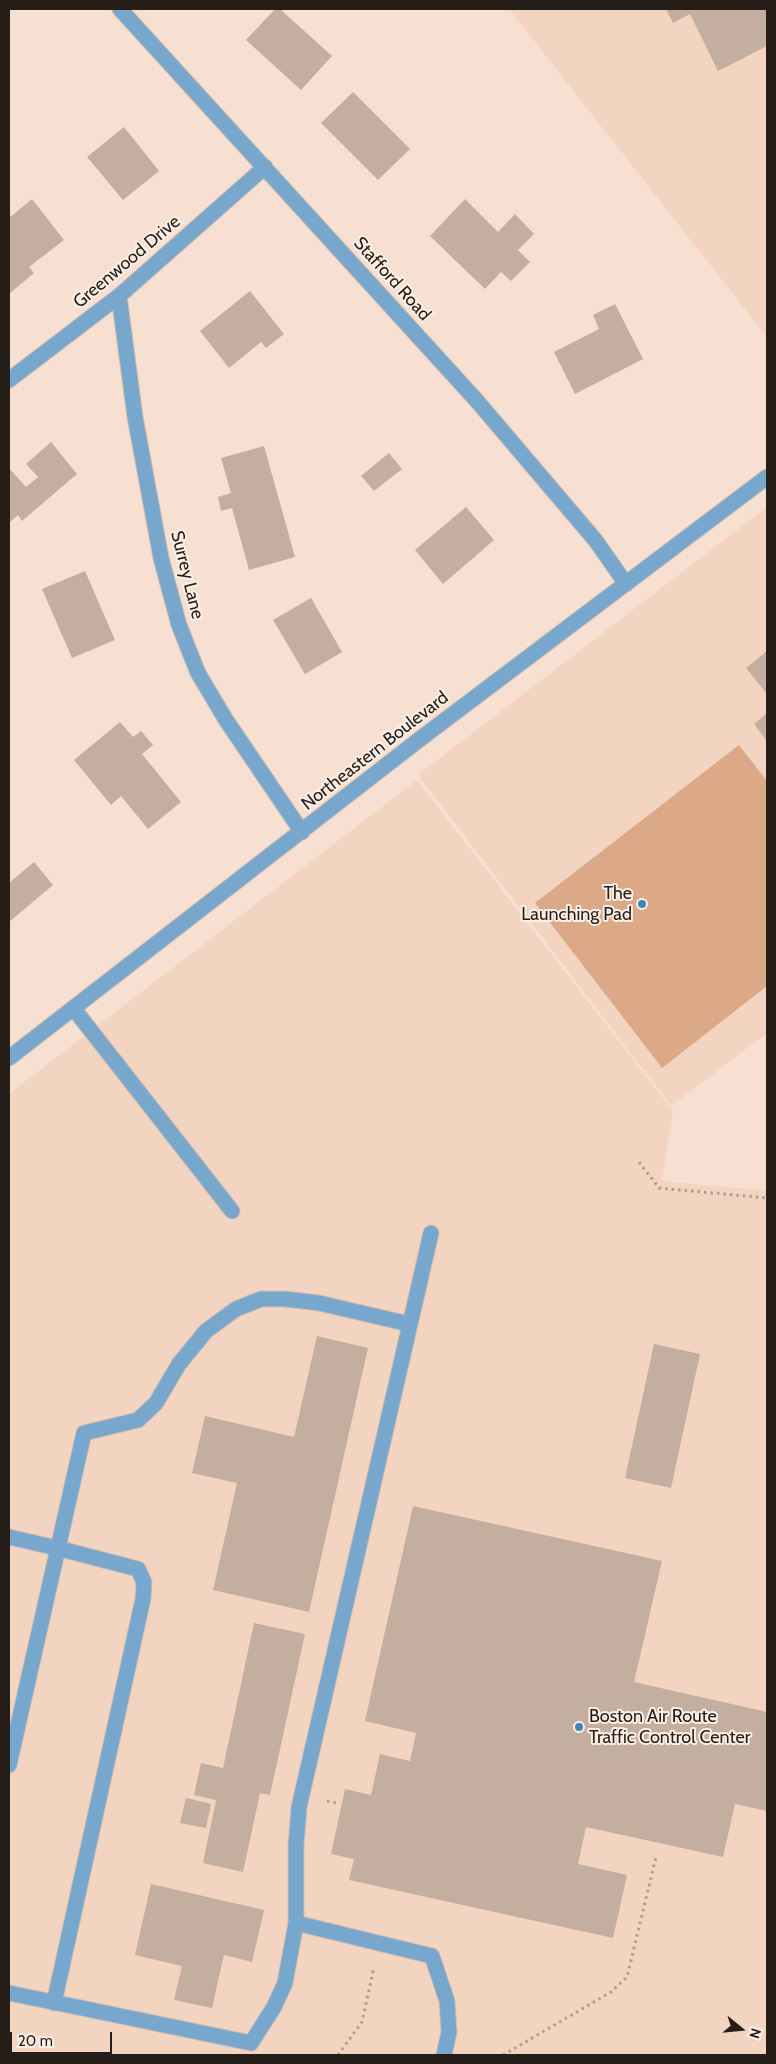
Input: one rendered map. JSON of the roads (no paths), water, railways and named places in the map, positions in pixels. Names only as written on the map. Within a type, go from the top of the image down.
[{"type":"street","name":"Stafford Road","points":[[120,9],[477,401],[596,541],[626,584]]},
{"type":"street","name":"Greenwood Drive","points":[[9,380],[119,296],[265,167]]},
{"type":"street","name":"Surrey Lane","points":[[119,296],[136,417],[159,549],[179,625],[198,673],[226,720],[302,832]]},
{"type":"street","name":"Northeastern Boulevard","points":[[9,1058],[420,739],[767,477]]},
{"type":"street","points":[[74,1009],[232,1211]]},
{"type":"street","points":[[9,1993],[251,2044],[274,2007],[284,1983],[296,1923],[296,1844],[299,1807],[431,1233]]},
{"type":"street","points":[[9,1765],[84,1433],[138,1420],[156,1403],[179,1364],[206,1331],[236,1308],[261,1299],[284,1298],[319,1303],[409,1324]]},
{"type":"street","points":[[9,1538],[138,1569],[144,1582],[144,1599],[54,2003]]},
{"type":"street","points":[[296,1923],[432,1956],[447,2001],[449,2032],[444,2055]]},
{"type":"place","name":"The Launching Pad","points":[[642,904]]},
{"type":"place","name":"Boston Air Route Traffic Control Center","points":[[579,1727]]}]
